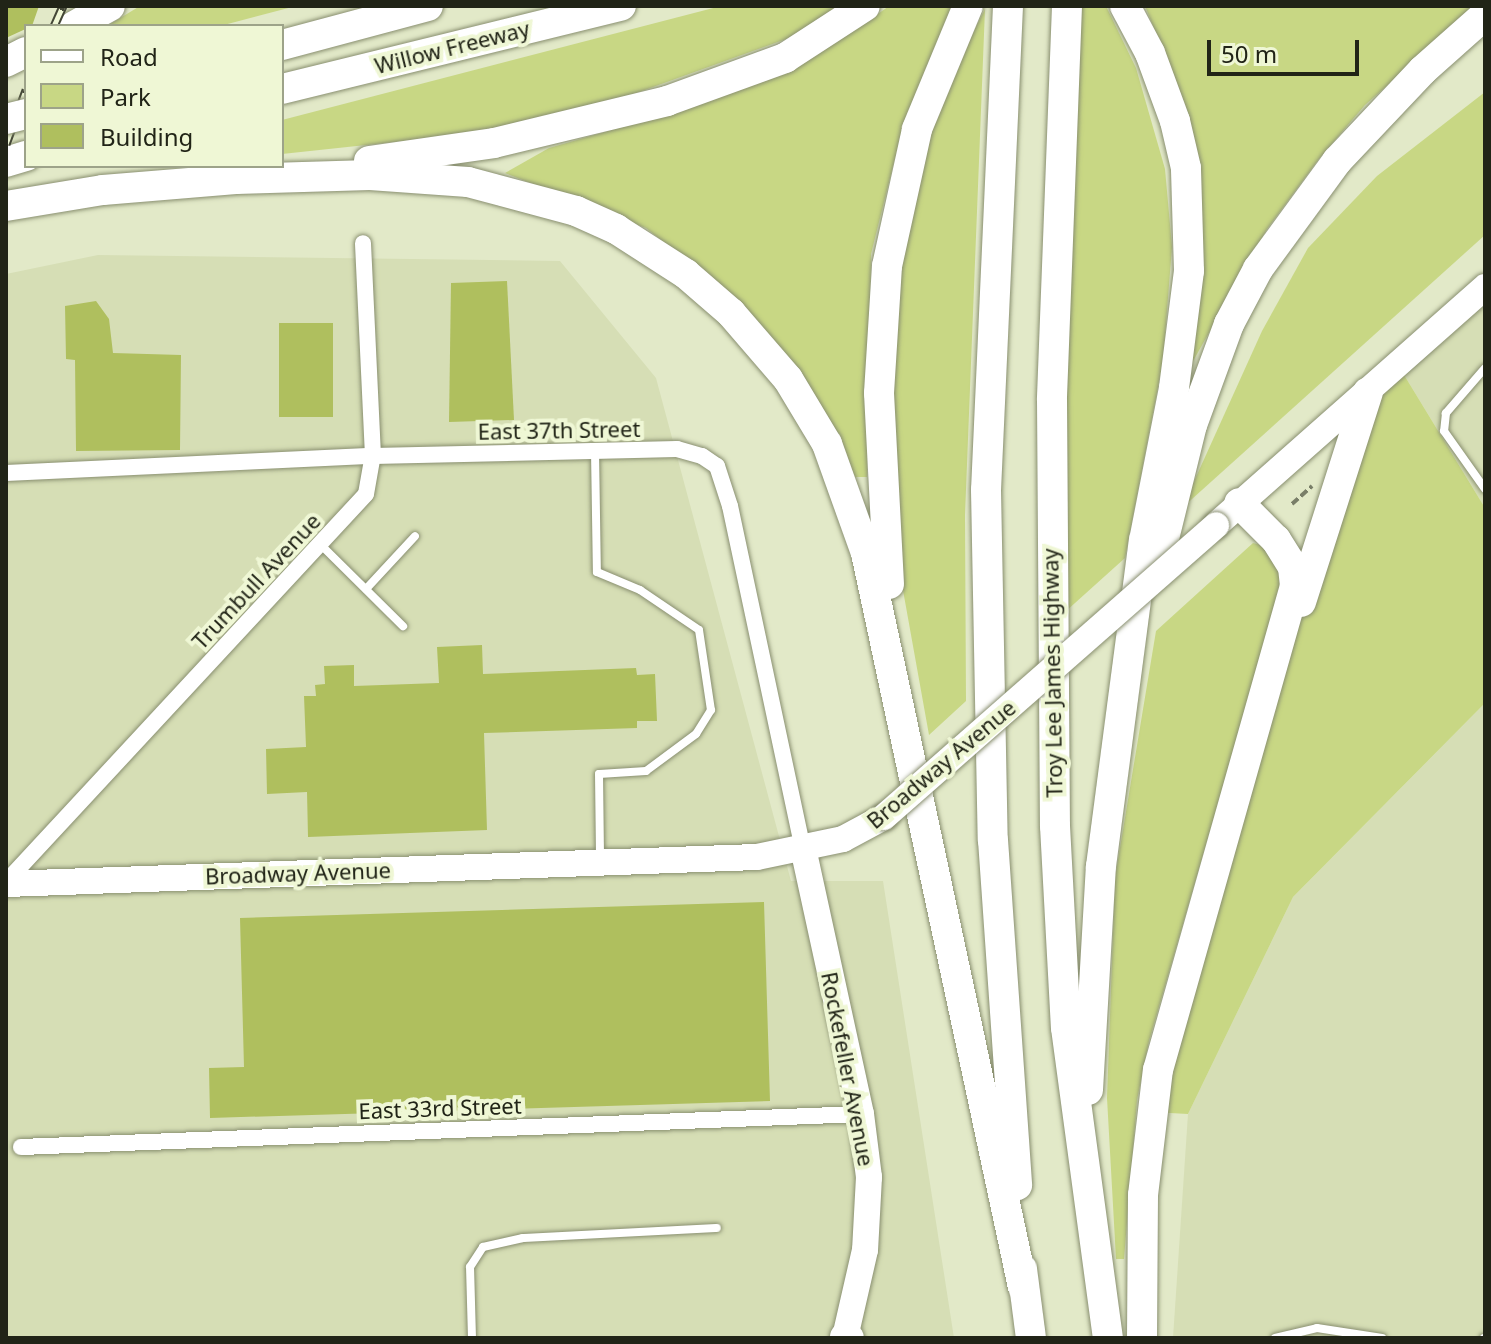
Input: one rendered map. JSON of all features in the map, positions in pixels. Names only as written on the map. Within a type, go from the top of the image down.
[{"type":"highway","points":[[78,24],[110,6]]},
{"type":"highway","name":"Willow Freeway","points":[[284,44],[428,6]]},
{"type":"highway","name":"Willow Freeway","points":[[284,89],[621,6]]},
{"type":"highway","points":[[236,179],[494,143],[636,109],[785,58],[865,6]]},
{"type":"highway","points":[[909,737],[888,572],[879,393],[887,266],[917,129],[968,6]]},
{"type":"highway","points":[[1008,6],[986,490],[993,840],[1023,1287]]},
{"type":"highway","name":"Troy Lee James Highway","points":[[1067,6],[1050,552],[1055,826],[1066,1028],[1084,1131],[1108,1338]]},
{"type":"highway","points":[[1084,1131],[1101,866],[1144,541],[1174,388],[1189,244],[1186,168],[1175,121],[1127,9]]},
{"type":"highway","points":[[1118,732],[1192,425],[1229,324],[1295,213],[1337,161],[1423,70],[1485,15]]},
{"type":"highway","points":[[6,62],[24,53]]},
{"type":"highway","points":[[6,206],[103,190],[236,179],[370,175],[468,182],[576,211],[616,229],[686,274],[764,350],[827,444],[866,553],[909,737],[1031,1338]]},
{"type":"highway","points":[[1142,1338],[1148,1137],[1175,1006],[1269,690],[1368,392]]},
{"type":"highway","points":[[1239,503],[1276,540],[1293,567],[1295,586],[1269,690]]},
{"type":"main road","name":"Broadway Avenue","points":[[6,883],[757,857],[843,839],[884,817],[1485,287]]},
{"type":"main road","name":"Rockefeller Avenue","points":[[803,848],[861,1114],[869,1177],[865,1250],[846,1338]]},
{"type":"street","name":"Trumbull Avenue","points":[[6,883],[366,494],[373,456],[363,243]]},
{"type":"street","name":"East 37th Street","points":[[6,473],[373,456],[677,449],[717,466],[730,506],[803,848]]},
{"type":"street","name":"East 33rd Street","points":[[21,1147],[861,1114]]},
{"type":"lane","points":[[1485,368],[1446,413],[1444,431],[1485,489]]},
{"type":"lane","points":[[595,451],[597,572],[640,590],[699,630],[711,710],[696,734],[646,771],[599,774],[600,863]]},
{"type":"lane","points":[[366,589],[415,536]]},
{"type":"lane","points":[[320,544],[403,626]]},
{"type":"lane","points":[[472,1338],[470,1267],[483,1247],[523,1238],[717,1228]]},
{"type":"lane","points":[[1275,1338],[1317,1328],[1382,1338]]},
{"type":"shaded area","points":[[98,255],[560,261],[656,378],[791,881],[883,881],[954,1338],[6,1338],[6,274]]},
{"type":"shaded area","points":[[1485,287],[1485,508],[1398,365]]},
{"type":"shaded area","points":[[1485,703],[1485,1338],[1173,1338],[1188,1114],[1293,897]]},
{"type":"green space","points":[[140,6],[296,6],[228,24],[110,24]]},
{"type":"green space","points":[[721,6],[844,6],[822,26],[628,96],[478,133],[284,154],[284,119]]},
{"type":"green space","points":[[889,6],[952,6],[903,126],[871,254],[867,477],[853,477],[720,287],[646,228],[505,173],[549,148],[692,107],[864,24]]},
{"type":"green space","points":[[1076,6],[1106,6],[1136,68],[1165,169],[1172,247],[1163,361],[1125,558],[1055,621]]},
{"type":"green space","points":[[1145,6],[1477,6],[1365,105],[1318,160],[1267,229],[1192,363],[1201,180],[1185,104]]},
{"type":"green space","points":[[985,9],[965,515],[966,701],[929,735],[899,568],[891,392],[903,248],[922,158],[944,90]]},
{"type":"green space","points":[[1485,92],[1485,235],[1182,508],[1262,331],[1308,248],[1377,176]]},
{"type":"green space","points":[[1398,365],[1485,508],[1485,703],[1293,897],[1188,1114],[1152,1112],[1368,392]]},
{"type":"green space","points":[[1253,543],[1268,547],[1285,572],[1149,1041],[1137,1100],[1124,1259],[1116,1259],[1107,1098],[1115,878],[1156,631]]},
{"type":"building","points":[[6,6],[39,6],[33,24],[24,24],[24,30],[6,38]]},
{"type":"building","points":[[507,281],[514,420],[449,422],[451,283]]},
{"type":"building","points":[[96,301],[109,319],[113,353],[181,355],[180,450],[76,451],[75,360],[66,359],[65,306]]},
{"type":"building","points":[[279,323],[333,323],[333,417],[279,417]]},
{"type":"building","points":[[482,645],[483,674],[636,668],[637,675],[655,674],[657,721],[637,721],[637,728],[484,733],[487,830],[308,837],[307,792],[267,794],[266,749],[306,747],[304,696],[316,696],[315,685],[325,684],[324,666],[354,665],[354,686],[439,683],[437,647]]},
{"type":"building","points":[[764,902],[770,1101],[210,1118],[209,1068],[244,1067],[240,918]]},
{"type":"railway","points":[[55,24],[63,6]]},
{"type":"railway","points":[[6,144],[24,95]]}]
